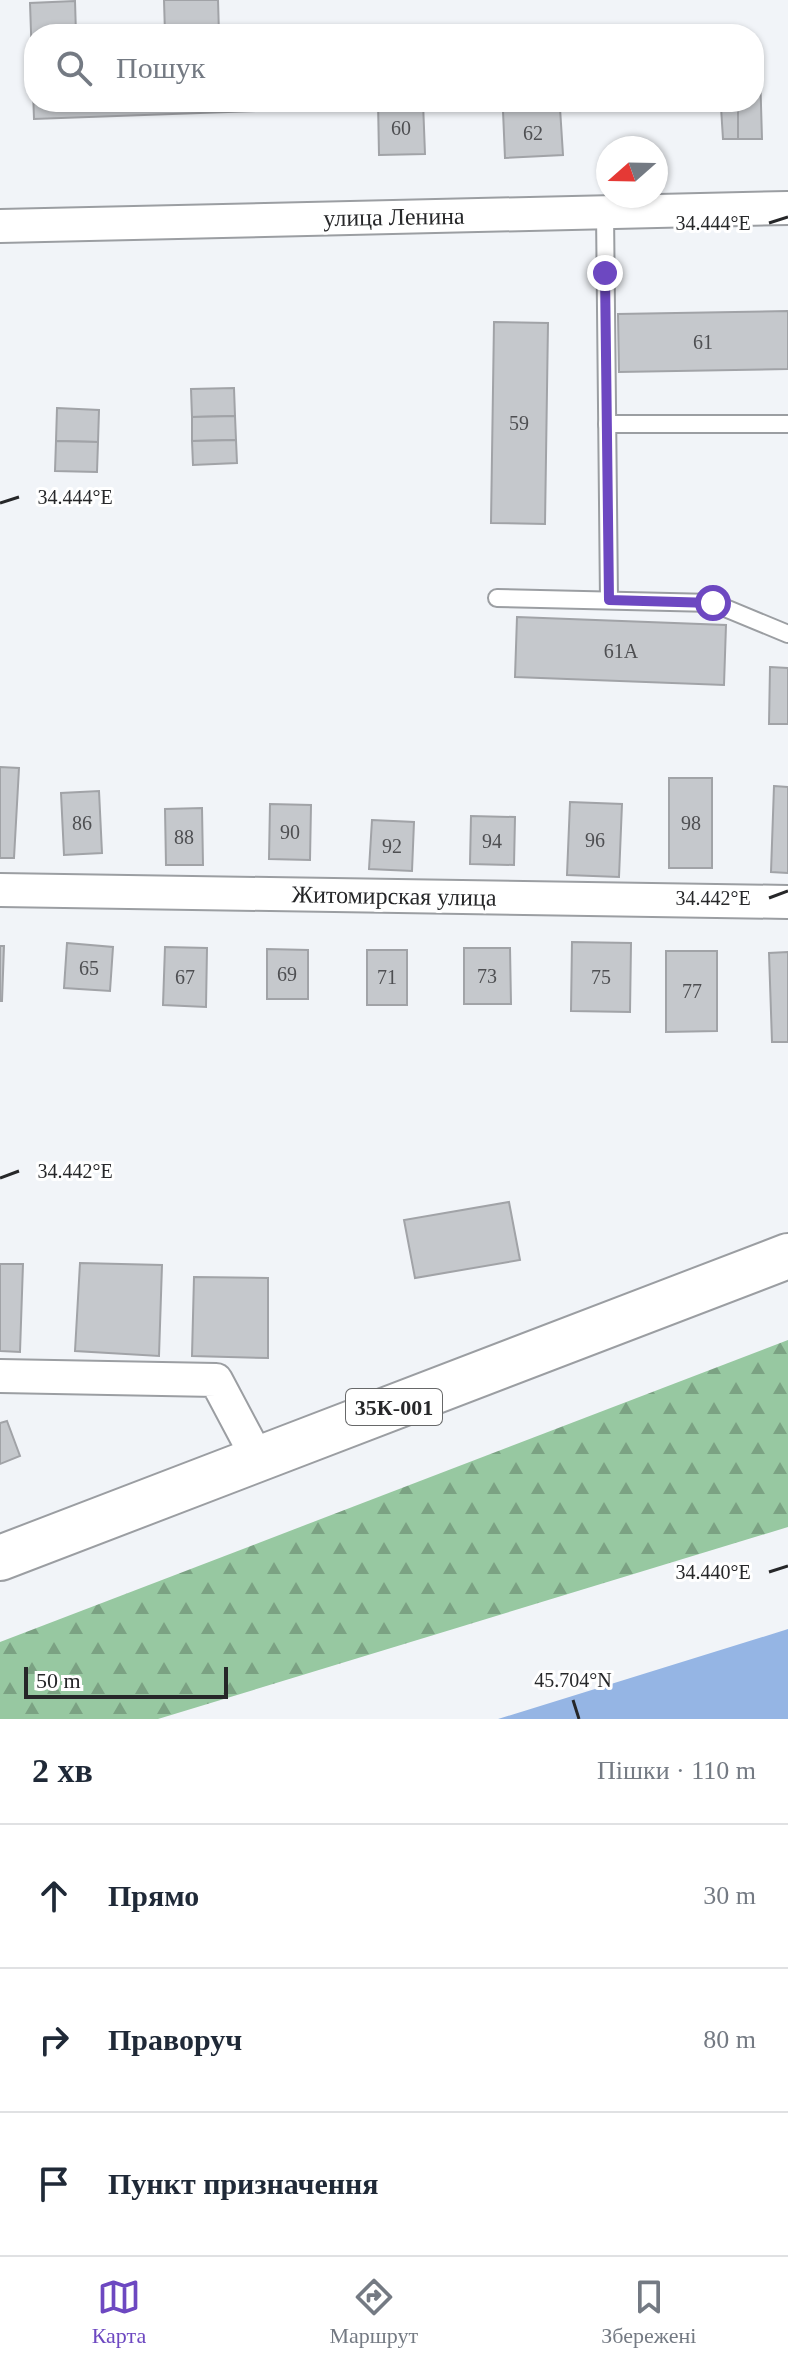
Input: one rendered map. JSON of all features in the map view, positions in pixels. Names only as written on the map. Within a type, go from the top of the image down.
[{"type":"highway","name":"35К-001","points":[[0,1558],[788,1256]]},
{"type":"street","name":"улица Ленина","points":[[0,226],[788,208]]},
{"type":"street","name":"Житомирская улица","points":[[0,890],[788,902]]},
{"type":"street","points":[[0,1376],[216,1380],[258,1459]]},
{"type":"lane","points":[[605,212],[609,600]]},
{"type":"lane","points":[[607,424],[788,424]]},
{"type":"lane","points":[[497,598],[713,603],[788,634]]},
{"type":"green space","points":[[788,1340],[788,1527],[158,1719],[0,1719],[0,1642]]},
{"type":"water","points":[[788,1629],[788,1719],[498,1719],[785,1630]]},
{"type":"building","points":[[164,0],[218,0],[219,24],[165,24]]},
{"type":"building","points":[[75,1],[76,24],[31,24],[30,3]]},
{"type":"building","points":[[34,112],[226,112],[34,119]]},
{"type":"building","points":[[378,112],[423,112],[425,154],[379,155]]},
{"type":"building","points":[[503,112],[560,112],[563,155],[505,158]]},
{"type":"building","points":[[721,112],[738,112],[738,139],[723,139]]},
{"type":"building","points":[[738,112],[761,112],[762,139],[738,139]]},
{"type":"building","points":[[788,311],[788,369],[619,372],[618,314]]},
{"type":"building","points":[[494,322],[548,323],[545,524],[491,523]]},
{"type":"building","points":[[234,388],[235,416],[192,417],[191,389]]},
{"type":"building","points":[[57,408],[99,410],[98,442],[56,441]]},
{"type":"building","points":[[235,416],[236,440],[192,441],[192,417]]},
{"type":"building","points":[[236,440],[237,463],[193,465],[192,441]]},
{"type":"building","points":[[56,441],[98,442],[97,472],[55,471]]},
{"type":"building","points":[[517,617],[726,625],[724,685],[515,677]]},
{"type":"building","points":[[770,667],[788,668],[788,724],[769,724]]},
{"type":"building","points":[[0,767],[19,768],[14,858],[0,858]]},
{"type":"building","points":[[669,778],[712,778],[712,868],[669,868]]},
{"type":"building","points":[[774,786],[788,787],[788,873],[771,872]]},
{"type":"building","points":[[99,791],[102,853],[64,855],[61,793]]},
{"type":"building","points":[[570,802],[622,804],[619,877],[567,875]]},
{"type":"building","points":[[270,804],[311,805],[310,860],[269,859]]},
{"type":"building","points":[[202,808],[203,865],[166,865],[165,809]]},
{"type":"building","points":[[471,816],[515,817],[514,865],[470,864]]},
{"type":"building","points":[[372,820],[414,822],[412,871],[369,869]]},
{"type":"building","points":[[572,942],[631,943],[630,1012],[571,1011]]},
{"type":"building","points":[[67,943],[113,947],[110,991],[64,988]]},
{"type":"building","points":[[0,946],[4,946],[2,1001],[0,1001]]},
{"type":"building","points":[[165,947],[207,948],[206,1007],[163,1005]]},
{"type":"building","points":[[464,948],[510,948],[511,1004],[464,1004]]},
{"type":"building","points":[[267,949],[308,950],[308,999],[267,999]]},
{"type":"building","points":[[367,950],[407,950],[407,1005],[367,1005]]},
{"type":"building","points":[[666,951],[717,951],[717,1031],[666,1032]]},
{"type":"building","points":[[788,952],[788,1042],[772,1042],[769,953]]},
{"type":"building","points":[[509,1202],[520,1260],[415,1278],[404,1220]]},
{"type":"building","points":[[80,1263],[162,1265],[159,1356],[75,1351]]},
{"type":"building","points":[[0,1264],[23,1264],[20,1352],[0,1351]]},
{"type":"building","points":[[194,1277],[268,1278],[268,1358],[192,1356]]},
{"type":"building","points":[[7,1421],[20,1456],[0,1464],[0,1423]]},
{"type":"route","points":[[605,273],[609,600],[713,603]]}]
